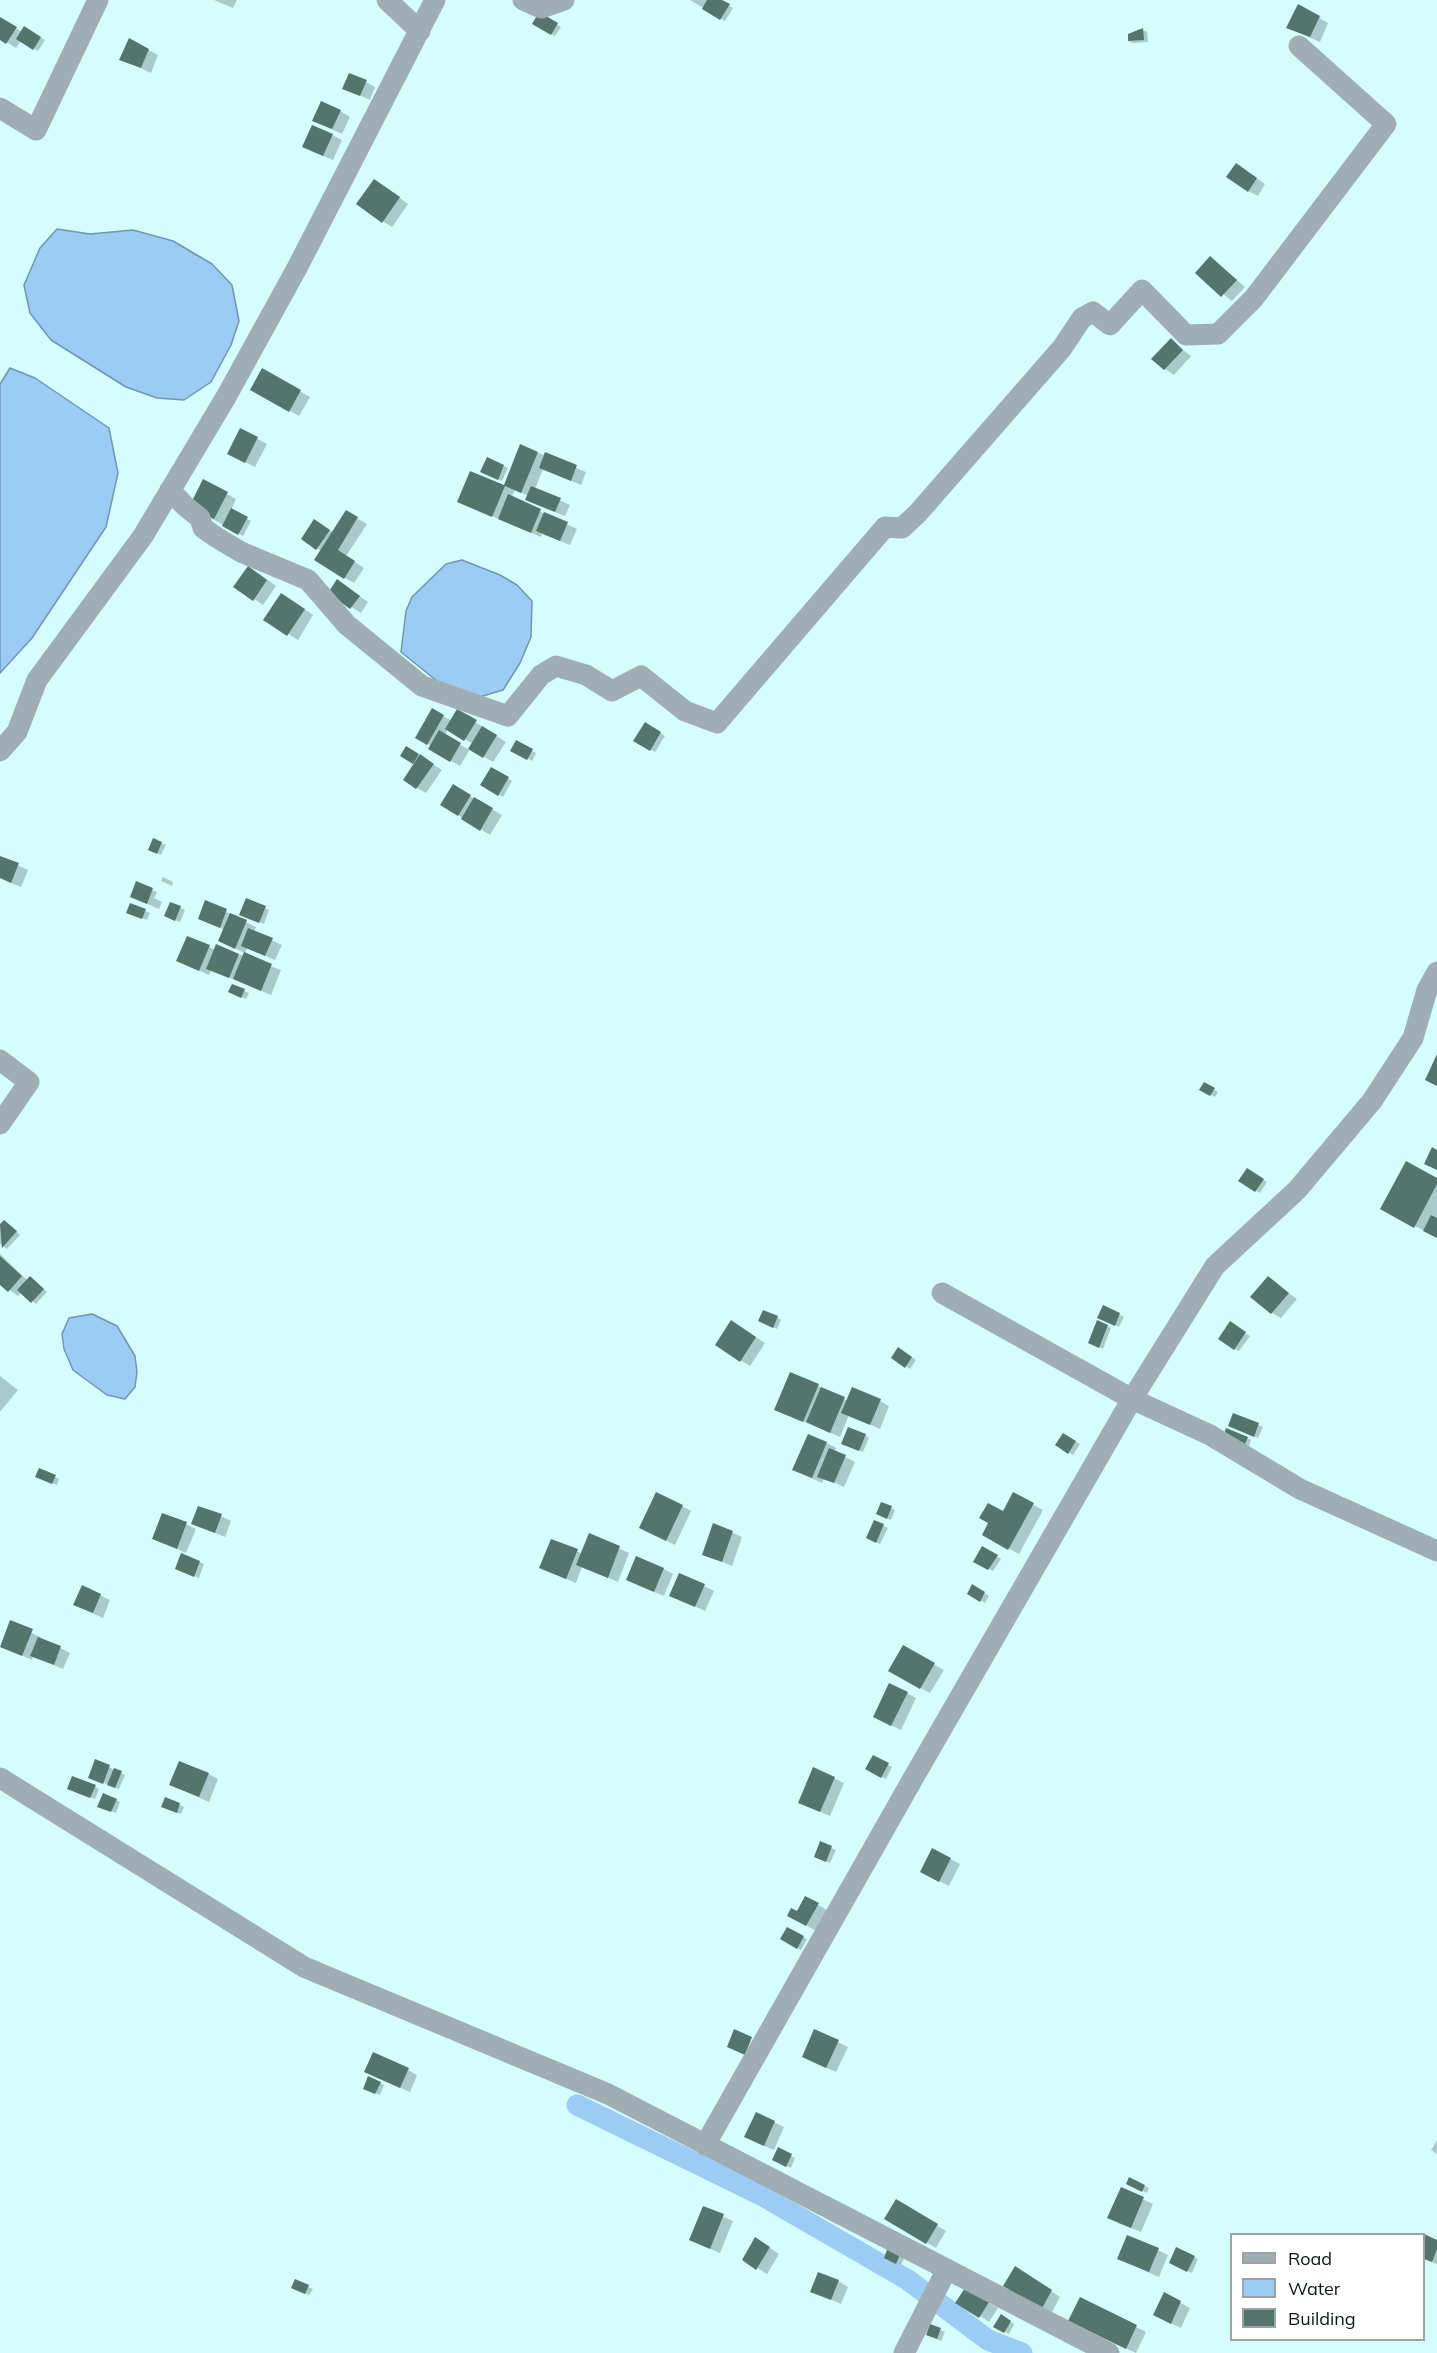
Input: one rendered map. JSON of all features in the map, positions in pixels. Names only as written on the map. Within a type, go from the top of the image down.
[{"type":"street","points":[[0,108],[36,130],[98,0]]},
{"type":"street","points":[[387,0],[420,31]]},
{"type":"street","points":[[0,751],[17,732],[37,680],[142,536],[226,397],[297,268],[435,0]]},
{"type":"street","points":[[523,0],[541,8],[564,0]]},
{"type":"street","points":[[171,490],[200,518],[203,528],[216,537],[250,556],[308,580],[347,625],[422,686],[508,716],[541,675],[556,666],[586,675],[612,691],[641,676],[685,711],[717,723],[885,527],[902,528],[918,513],[1062,348],[1082,318],[1093,312],[1110,325],[1142,290],[1186,334],[1218,334],[1254,298],[1386,124],[1299,46]]},
{"type":"street","points":[[705,2145],[1132,1400],[1215,1266],[1297,1190],[1372,1101],[1413,1038],[1427,990],[1437,972]]},
{"type":"street","points":[[0,1060],[29,1082],[0,1124]]},
{"type":"street","points":[[942,1293],[1132,1400],[1210,1435],[1300,1490],[1437,1551]]},
{"type":"street","points":[[0,1778],[304,1967],[608,2094],[705,2145],[941,2277],[1109,2353]]},
{"type":"street","points":[[903,2353],[941,2277]]},
{"type":"water","points":[[57,229],[90,234],[133,230],[173,241],[212,264],[232,285],[239,321],[231,345],[211,382],[184,400],[157,398],[126,387],[51,340],[30,313],[24,285],[40,248]]},
{"type":"water","points":[[10,368],[35,378],[109,428],[118,473],[106,527],[32,638],[0,673],[0,384]]},
{"type":"water","points":[[462,560],[500,575],[517,585],[532,601],[531,637],[520,663],[503,690],[476,698],[442,685],[401,652],[406,611],[412,597],[446,564]]},
{"type":"water","points":[[92,1314],[117,1326],[135,1356],[137,1372],[135,1387],[125,1399],[107,1395],[73,1370],[64,1349],[62,1334],[69,1318]]},
{"type":"building","points":[[707,0],[722,0],[730,4],[720,20],[702,9]]},
{"type":"building","points":[[1298,4],[1320,16],[1310,37],[1286,28]]},
{"type":"building","points":[[539,12],[558,23],[551,35],[532,24]]},
{"type":"building","points":[[0,17],[17,27],[6,44],[0,40]]},
{"type":"building","points":[[24,26],[41,37],[33,50],[16,39]]},
{"type":"building","points":[[1143,28],[1144,40],[1128,41],[1128,34]]},
{"type":"building","points":[[129,38],[149,49],[141,68],[119,60]]},
{"type":"building","points":[[349,73],[367,80],[360,96],[342,89]]},
{"type":"building","points":[[321,101],[341,110],[332,129],[312,121]]},
{"type":"building","points":[[312,125],[333,134],[323,156],[302,147]]},
{"type":"building","points":[[1236,163],[1257,178],[1248,192],[1226,177]]},
{"type":"building","points":[[374,179],[400,197],[382,223],[356,204]]},
{"type":"building","points":[[1210,256],[1237,280],[1221,297],[1195,273]]},
{"type":"building","points":[[1171,338],[1183,350],[1164,370],[1151,359]]},
{"type":"building","points":[[262,368],[301,390],[289,412],[250,390]]},
{"type":"building","points":[[240,428],[258,437],[245,463],[227,454]]},
{"type":"building","points":[[520,444],[538,452],[521,493],[505,486],[492,517],[457,502],[470,471],[504,485]]},
{"type":"building","points":[[545,452],[577,465],[571,481],[539,468]]},
{"type":"building","points":[[487,457],[504,465],[498,480],[480,472]]},
{"type":"building","points":[[203,479],[228,492],[214,519],[189,507]]},
{"type":"building","points":[[531,486],[561,498],[555,512],[525,500]]},
{"type":"building","points":[[508,494],[541,509],[531,533],[498,519]]},
{"type":"building","points":[[231,508],[248,517],[238,535],[222,526]]},
{"type":"building","points":[[346,510],[358,517],[338,550],[355,561],[344,579],[314,560]]},
{"type":"building","points":[[544,512],[568,522],[560,541],[536,531]]},
{"type":"building","points":[[314,519],[330,530],[316,550],[301,539]]},
{"type":"building","points":[[248,566],[267,580],[253,601],[233,587]]},
{"type":"building","points":[[337,579],[360,596],[350,609],[328,593]]},
{"type":"building","points":[[281,593],[305,609],[287,636],[263,620]]},
{"type":"building","points":[[432,708],[444,715],[427,745],[415,738]]},
{"type":"building","points":[[457,709],[477,720],[464,741],[445,729]]},
{"type":"building","points":[[645,722],[661,732],[650,751],[633,741]]},
{"type":"building","points":[[482,726],[497,735],[483,758],[468,749]]},
{"type":"building","points":[[439,730],[461,743],[450,762],[428,749]]},
{"type":"building","points":[[516,740],[533,749],[527,760],[510,751]]},
{"type":"building","points":[[406,746],[419,754],[413,764],[400,756]]},
{"type":"building","points":[[420,754],[434,764],[416,789],[403,780]]},
{"type":"building","points":[[491,767],[509,777],[498,796],[480,785]]},
{"type":"building","points":[[453,784],[471,795],[458,816],[440,805]]},
{"type":"building","points":[[474,797],[493,808],[480,831],[461,819]]},
{"type":"building","points":[[153,838],[162,842],[157,854],[148,850]]},
{"type":"building","points":[[0,856],[19,863],[11,883],[0,878]]},
{"type":"building","points":[[136,881],[153,888],[147,904],[130,897]]},
{"type":"building","points":[[246,898],[266,906],[259,923],[239,915]]},
{"type":"building","points":[[205,900],[227,909],[220,928],[198,919]]},
{"type":"building","points":[[170,902],[181,906],[175,921],[164,916]]},
{"type":"building","points":[[130,903],[146,909],[142,919],[126,913]]},
{"type":"building","points":[[230,913],[247,920],[235,949],[218,941]]},
{"type":"building","points":[[248,928],[273,938],[265,956],[241,946]]},
{"type":"building","points":[[187,936],[210,945],[199,971],[176,961]]},
{"type":"building","points":[[216,944],[239,954],[229,978],[206,969]]},
{"type":"building","points":[[244,952],[272,964],[261,991],[233,979]]},
{"type":"building","points":[[232,984],[245,989],[241,998],[228,992]]},
{"type":"building","points":[[1437,1054],[1437,1086],[1425,1080]]},
{"type":"building","points":[[1204,1082],[1215,1088],[1210,1096],[1199,1090]]},
{"type":"building","points":[[1432,1147],[1437,1150],[1437,1170],[1424,1164]]},
{"type":"building","points":[[1406,1161],[1437,1178],[1437,1184],[1414,1228],[1380,1209]]},
{"type":"building","points":[[1247,1168],[1264,1179],[1255,1192],[1238,1181]]},
{"type":"building","points":[[1431,1215],[1437,1218],[1437,1238],[1423,1231]]},
{"type":"building","points":[[4,1220],[17,1231],[2,1248],[0,1224]]},
{"type":"building","points":[[0,1256],[22,1276],[8,1292],[0,1285]]},
{"type":"building","points":[[30,1276],[44,1289],[31,1303],[17,1290]]},
{"type":"building","points":[[1268,1276],[1289,1293],[1271,1314],[1250,1297]]},
{"type":"building","points":[[1103,1305],[1120,1313],[1115,1326],[1097,1318]]},
{"type":"building","points":[[763,1310],[778,1316],[773,1328],[758,1321]]},
{"type":"building","points":[[731,1320],[756,1337],[740,1362],[715,1345]]},
{"type":"building","points":[[1097,1320],[1108,1325],[1099,1348],[1088,1343]]},
{"type":"building","points":[[1230,1321],[1246,1332],[1234,1350],[1218,1339]]},
{"type":"building","points":[[898,1347],[912,1357],[905,1368],[891,1358]]},
{"type":"building","points":[[790,1372],[819,1384],[803,1422],[774,1410]]},
{"type":"building","points":[[821,1387],[845,1397],[830,1433],[806,1422]]},
{"type":"building","points":[[852,1387],[881,1399],[870,1425],[841,1413]]},
{"type":"building","points":[[1233,1413],[1259,1423],[1254,1437],[1228,1426]]},
{"type":"building","points":[[848,1427],[866,1434],[859,1451],[841,1444]]},
{"type":"building","points":[[1226,1428],[1248,1437],[1244,1446],[1223,1437]]},
{"type":"building","points":[[1063,1433],[1076,1441],[1068,1454],[1055,1445]]},
{"type":"building","points":[[808,1434],[827,1442],[812,1478],[792,1470]]},
{"type":"building","points":[[829,1448],[846,1455],[834,1483],[817,1477]]},
{"type":"building","points":[[39,1468],[56,1475],[52,1484],[35,1477]]},
{"type":"building","points":[[656,1492],[683,1505],[666,1541],[639,1528]]},
{"type":"building","points":[[1013,1492],[1034,1503],[1008,1550],[982,1535],[988,1523],[979,1518],[988,1503],[1003,1511]]},
{"type":"building","points":[[881,1502],[892,1506],[887,1519],[876,1514]]},
{"type":"building","points":[[198,1506],[222,1514],[215,1533],[191,1524]]},
{"type":"building","points":[[162,1513],[187,1522],[177,1549],[152,1539]]},
{"type":"building","points":[[874,1520],[884,1524],[876,1543],[866,1538]]},
{"type":"building","points":[[713,1523],[733,1531],[722,1562],[702,1555]]},
{"type":"building","points":[[589,1533],[620,1546],[608,1578],[576,1565]]},
{"type":"building","points":[[551,1539],[578,1549],[566,1579],[539,1568]]},
{"type":"building","points":[[982,1546],[998,1555],[988,1570],[973,1562]]},
{"type":"building","points":[[181,1553],[200,1561],[194,1577],[175,1569]]},
{"type":"building","points":[[636,1556],[664,1568],[654,1592],[626,1580]]},
{"type":"building","points":[[679,1573],[705,1584],[695,1607],[669,1596]]},
{"type":"building","points":[[972,1584],[985,1592],[980,1602],[967,1594]]},
{"type":"building","points":[[82,1585],[101,1594],[93,1613],[73,1605]]},
{"type":"building","points":[[10,1620],[33,1629],[22,1656],[0,1647]]},
{"type":"building","points":[[38,1637],[61,1646],[54,1665],[30,1656]]},
{"type":"building","points":[[903,1645],[935,1663],[920,1689],[888,1671]]},
{"type":"building","points":[[889,1683],[908,1692],[891,1726],[873,1717]]},
{"type":"building","points":[[873,1755],[889,1763],[881,1778],[865,1769]]},
{"type":"building","points":[[95,1759],[110,1765],[103,1784],[88,1778]]},
{"type":"building","points":[[179,1761],[209,1773],[199,1797],[169,1785]]},
{"type":"building","points":[[813,1767],[835,1777],[820,1812],[798,1803]]},
{"type":"building","points":[[114,1768],[122,1771],[115,1788],[107,1785]]},
{"type":"building","points":[[72,1776],[96,1785],[90,1798],[67,1789]]},
{"type":"building","points":[[103,1793],[117,1799],[111,1812],[97,1807]]},
{"type":"building","points":[[165,1797],[180,1803],[177,1813],[161,1807]]},
{"type":"building","points":[[820,1841],[832,1846],[826,1862],[814,1857]]},
{"type":"building","points":[[932,1848],[951,1858],[939,1882],[920,1872]]},
{"type":"building","points":[[805,1896],[819,1903],[806,1926],[787,1916],[791,1908],[797,1911]]},
{"type":"building","points":[[787,1927],[804,1936],[797,1949],[780,1939]]},
{"type":"building","points":[[734,2029],[752,2037],[745,2055],[727,2047]]},
{"type":"building","points":[[814,2029],[839,2040],[826,2068],[802,2057]]},
{"type":"building","points":[[373,2052],[409,2068],[400,2088],[364,2072]]},
{"type":"building","points":[[368,2076],[381,2082],[375,2094],[363,2089]]},
{"type":"building","points":[[756,2112],[775,2121],[764,2146],[744,2137]]},
{"type":"building","points":[[778,2147],[792,2154],[786,2167],[772,2160]]},
{"type":"building","points":[[1129,2177],[1145,2185],[1142,2192],[1126,2184]]},
{"type":"building","points":[[1121,2187],[1144,2197],[1131,2228],[1107,2218]]},
{"type":"building","points":[[896,2199],[938,2224],[926,2244],[884,2219]]},
{"type":"building","points":[[703,2206],[724,2214],[710,2249],[689,2240]]},
{"type":"building","points":[[1425,2234],[1437,2240],[1437,2249],[1432,2262],[1425,2259]]},
{"type":"building","points":[[1127,2235],[1159,2248],[1149,2272],[1117,2259]]},
{"type":"building","points":[[755,2237],[770,2247],[756,2270],[742,2260]]},
{"type":"building","points":[[888,2247],[901,2252],[896,2264],[884,2258]]},
{"type":"building","points":[[1176,2247],[1195,2256],[1187,2272],[1169,2263]]},
{"type":"building","points":[[1015,2266],[1052,2290],[1041,2310],[1003,2286]]},
{"type":"building","points":[[818,2272],[839,2280],[831,2300],[810,2292]]},
{"type":"building","points":[[295,2279],[309,2285],[305,2294],[291,2288]]},
{"type":"building","points":[[965,2288],[989,2302],[979,2318],[955,2303]]},
{"type":"building","points":[[1164,2292],[1181,2301],[1171,2324],[1153,2315]]},
{"type":"building","points":[[1080,2297],[1137,2325],[1126,2349],[1068,2321]]},
{"type":"building","points":[[1001,2314],[1011,2321],[1004,2333],[993,2327]]},
{"type":"building","points":[[930,2324],[941,2328],[937,2339],[926,2335]]},
{"type":"waterway","points":[[577,2105],[761,2195],[908,2280],[988,2340],[1022,2353]]}]
